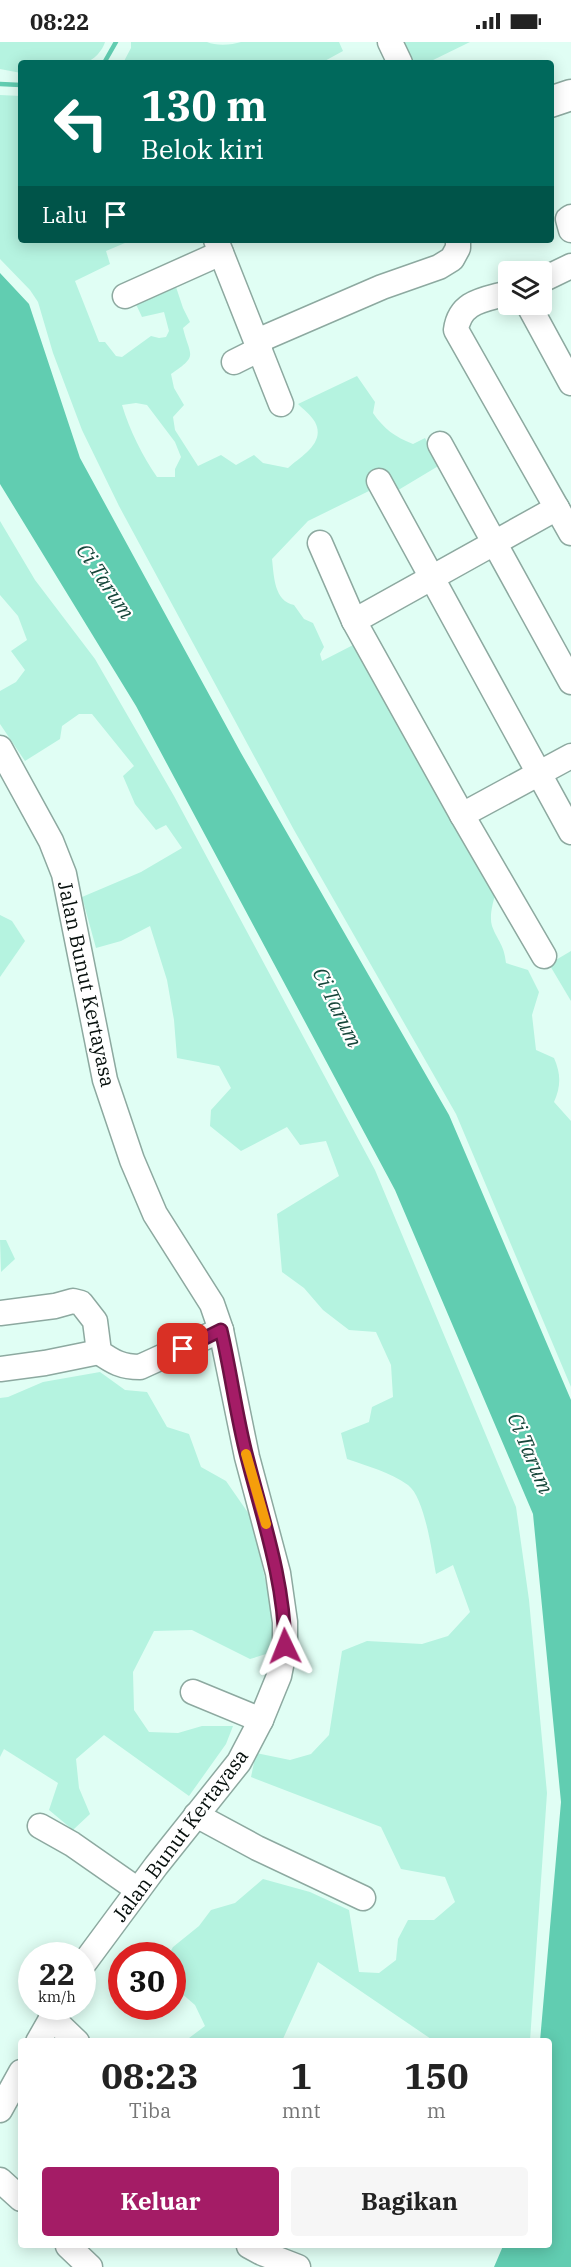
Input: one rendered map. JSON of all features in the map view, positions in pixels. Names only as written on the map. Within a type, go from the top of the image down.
[{"type":"main road","points":[[554,101],[571,95]]},
{"type":"street","points":[[390,42],[399,60]]},
{"type":"street","points":[[571,217],[568,219],[571,230]]},
{"type":"street","points":[[234,362],[258,345],[382,287],[439,267],[452,260],[459,243]]},
{"type":"street","points":[[124,296],[219,246],[280,404]]},
{"type":"street","points":[[552,275],[571,266]]},
{"type":"street","points":[[498,296],[477,302],[463,310],[458,318],[456,330],[571,533]]},
{"type":"street","points":[[534,315],[571,383]]},
{"type":"street","points":[[440,444],[571,682]]},
{"type":"street","points":[[379,481],[571,832]]},
{"type":"street","points":[[354,621],[557,508]]},
{"type":"street","points":[[320,543],[354,621],[544,956]]},
{"type":"street","name":"Jalan Bunut Kertayasa","points":[[0,748],[51,841],[64,874],[105,1080],[141,1184],[155,1214],[212,1304],[221,1330],[247,1457],[278,1573],[285,1622],[285,1646],[279,1676],[240,1762],[196,1815],[96,1947]]},
{"type":"street","points":[[462,815],[571,756]]},
{"type":"street","points":[[0,1313],[55,1306],[73,1301],[81,1303],[88,1309],[95,1321],[99,1352]]},
{"type":"street","points":[[0,1369],[99,1352],[116,1364],[128,1367],[140,1366],[201,1341],[221,1330]]},
{"type":"street","points":[[193,1692],[261,1720]]},
{"type":"street","points":[[196,1815],[257,1848],[363,1898]]},
{"type":"street","points":[[40,1826],[72,1844],[138,1890]]},
{"type":"street","points":[[40,2038],[50,2020]]},
{"type":"street","points":[[60,2020],[74,2038]]},
{"type":"street","points":[[0,2110],[18,2077]]},
{"type":"street","points":[[0,2180],[18,2196]]},
{"type":"street","points":[[70,2248],[90,2267]]},
{"type":"street","points":[[260,2248],[298,2267]]},
{"type":"shaded area","points":[[0,42],[105,42],[92,60],[18,60],[18,72],[0,69]]},
{"type":"shaded area","points":[[131,42],[207,42],[224,45],[241,42],[339,42],[343,51],[326,60],[125,60],[131,48]]},
{"type":"shaded area","points":[[401,42],[470,42],[433,60],[408,60]]},
{"type":"shaded area","points":[[0,95],[18,96],[18,243],[125,243],[106,251],[110,264],[75,281],[99,342],[105,342],[116,356],[122,357],[151,336],[166,337],[169,331],[164,312],[142,317],[133,298],[173,278],[190,322],[183,328],[190,355],[186,363],[171,374],[174,388],[184,405],[173,417],[175,430],[198,466],[221,455],[236,465],[254,455],[263,463],[288,468],[315,443],[318,430],[315,422],[298,404],[357,376],[375,402],[373,413],[381,424],[395,435],[413,444],[425,438],[440,465],[395,492],[371,490],[308,521],[272,559],[273,573],[282,599],[294,605],[304,619],[313,623],[324,647],[320,654],[322,661],[357,643],[496,892],[491,922],[506,963],[528,970],[539,992],[532,1015],[536,1050],[554,1058],[559,1080],[554,1102],[571,1121],[571,1387],[456,1114],[294,830],[119,506],[82,430],[53,353],[38,302],[30,290],[0,259]],"holes":[[[136,403],[147,405],[175,442],[181,457],[175,469],[175,477],[157,477],[137,442],[122,405]]]},
{"type":"shaded area","points":[[0,521],[35,580],[95,659],[174,796],[375,1170],[516,1507],[529,1600],[547,1793],[530,2038],[430,2038],[318,1962],[283,2038],[189,2038],[205,2026],[195,2005],[186,1997],[186,1942],[179,1942],[199,1926],[211,1910],[235,1903],[263,1879],[310,1892],[349,1910],[359,1972],[379,1973],[396,1960],[398,1939],[408,1920],[434,1920],[455,1902],[445,1877],[401,1869],[381,1827],[251,1777],[256,1753],[290,1760],[311,1754],[329,1735],[342,1651],[367,1641],[422,1644],[448,1636],[470,1612],[453,1565],[436,1574],[427,1526],[414,1492],[394,1476],[347,1459],[341,1433],[369,1422],[372,1407],[393,1397],[391,1365],[376,1332],[349,1330],[323,1310],[304,1288],[282,1272],[277,1214],[339,1176],[326,1141],[300,1145],[287,1127],[241,1151],[210,1126],[211,1110],[231,1088],[219,1066],[177,1058],[174,1020],[167,980],[150,926],[121,941],[96,948],[82,897],[141,872],[182,848],[166,825],[156,830],[135,804],[123,776],[134,766],[92,714],[79,714],[62,726],[60,739],[25,761],[0,724],[0,691],[16,682],[25,670],[11,651],[27,640],[18,616],[0,595]]},
{"type":"shaded area","points":[[0,915],[12,921],[25,941],[0,977]]},
{"type":"shaded area","points":[[571,951],[571,1001],[549,964]]},
{"type":"shaded area","points":[[0,1240],[6,1240],[15,1259],[1,1272]]},
{"type":"shaded area","points":[[100,1372],[125,1390],[147,1392],[167,1427],[189,1434],[201,1467],[226,1481],[251,1517],[268,1592],[274,1634],[266,1654],[250,1659],[192,1630],[154,1631],[133,1672],[134,1710],[149,1732],[178,1733],[202,1726],[233,1726],[226,1744],[189,1796],[104,1735],[76,1759],[79,1788],[90,1814],[73,1830],[49,1810],[58,1783],[4,1749],[0,1757],[0,1398],[8,1397],[43,1382]]},
{"type":"water","name":"Ci Tarum","points":[[0,273],[29,304],[80,458],[241,753],[449,1115],[571,1400],[571,2267],[494,2267],[502,2248],[552,2248],[552,2038],[540,2038],[561,1802],[533,1514],[395,1190],[136,706],[0,484]]},
{"type":"waterway","points":[[106,60],[116,42]]},
{"type":"waterway","points":[[0,84],[18,85]]},
{"type":"slow traffic","points":[[246,1454],[266,1524]]},
{"type":"route","points":[[183,1349],[221,1330],[247,1457],[278,1573],[285,1622],[285,1646]]}]
